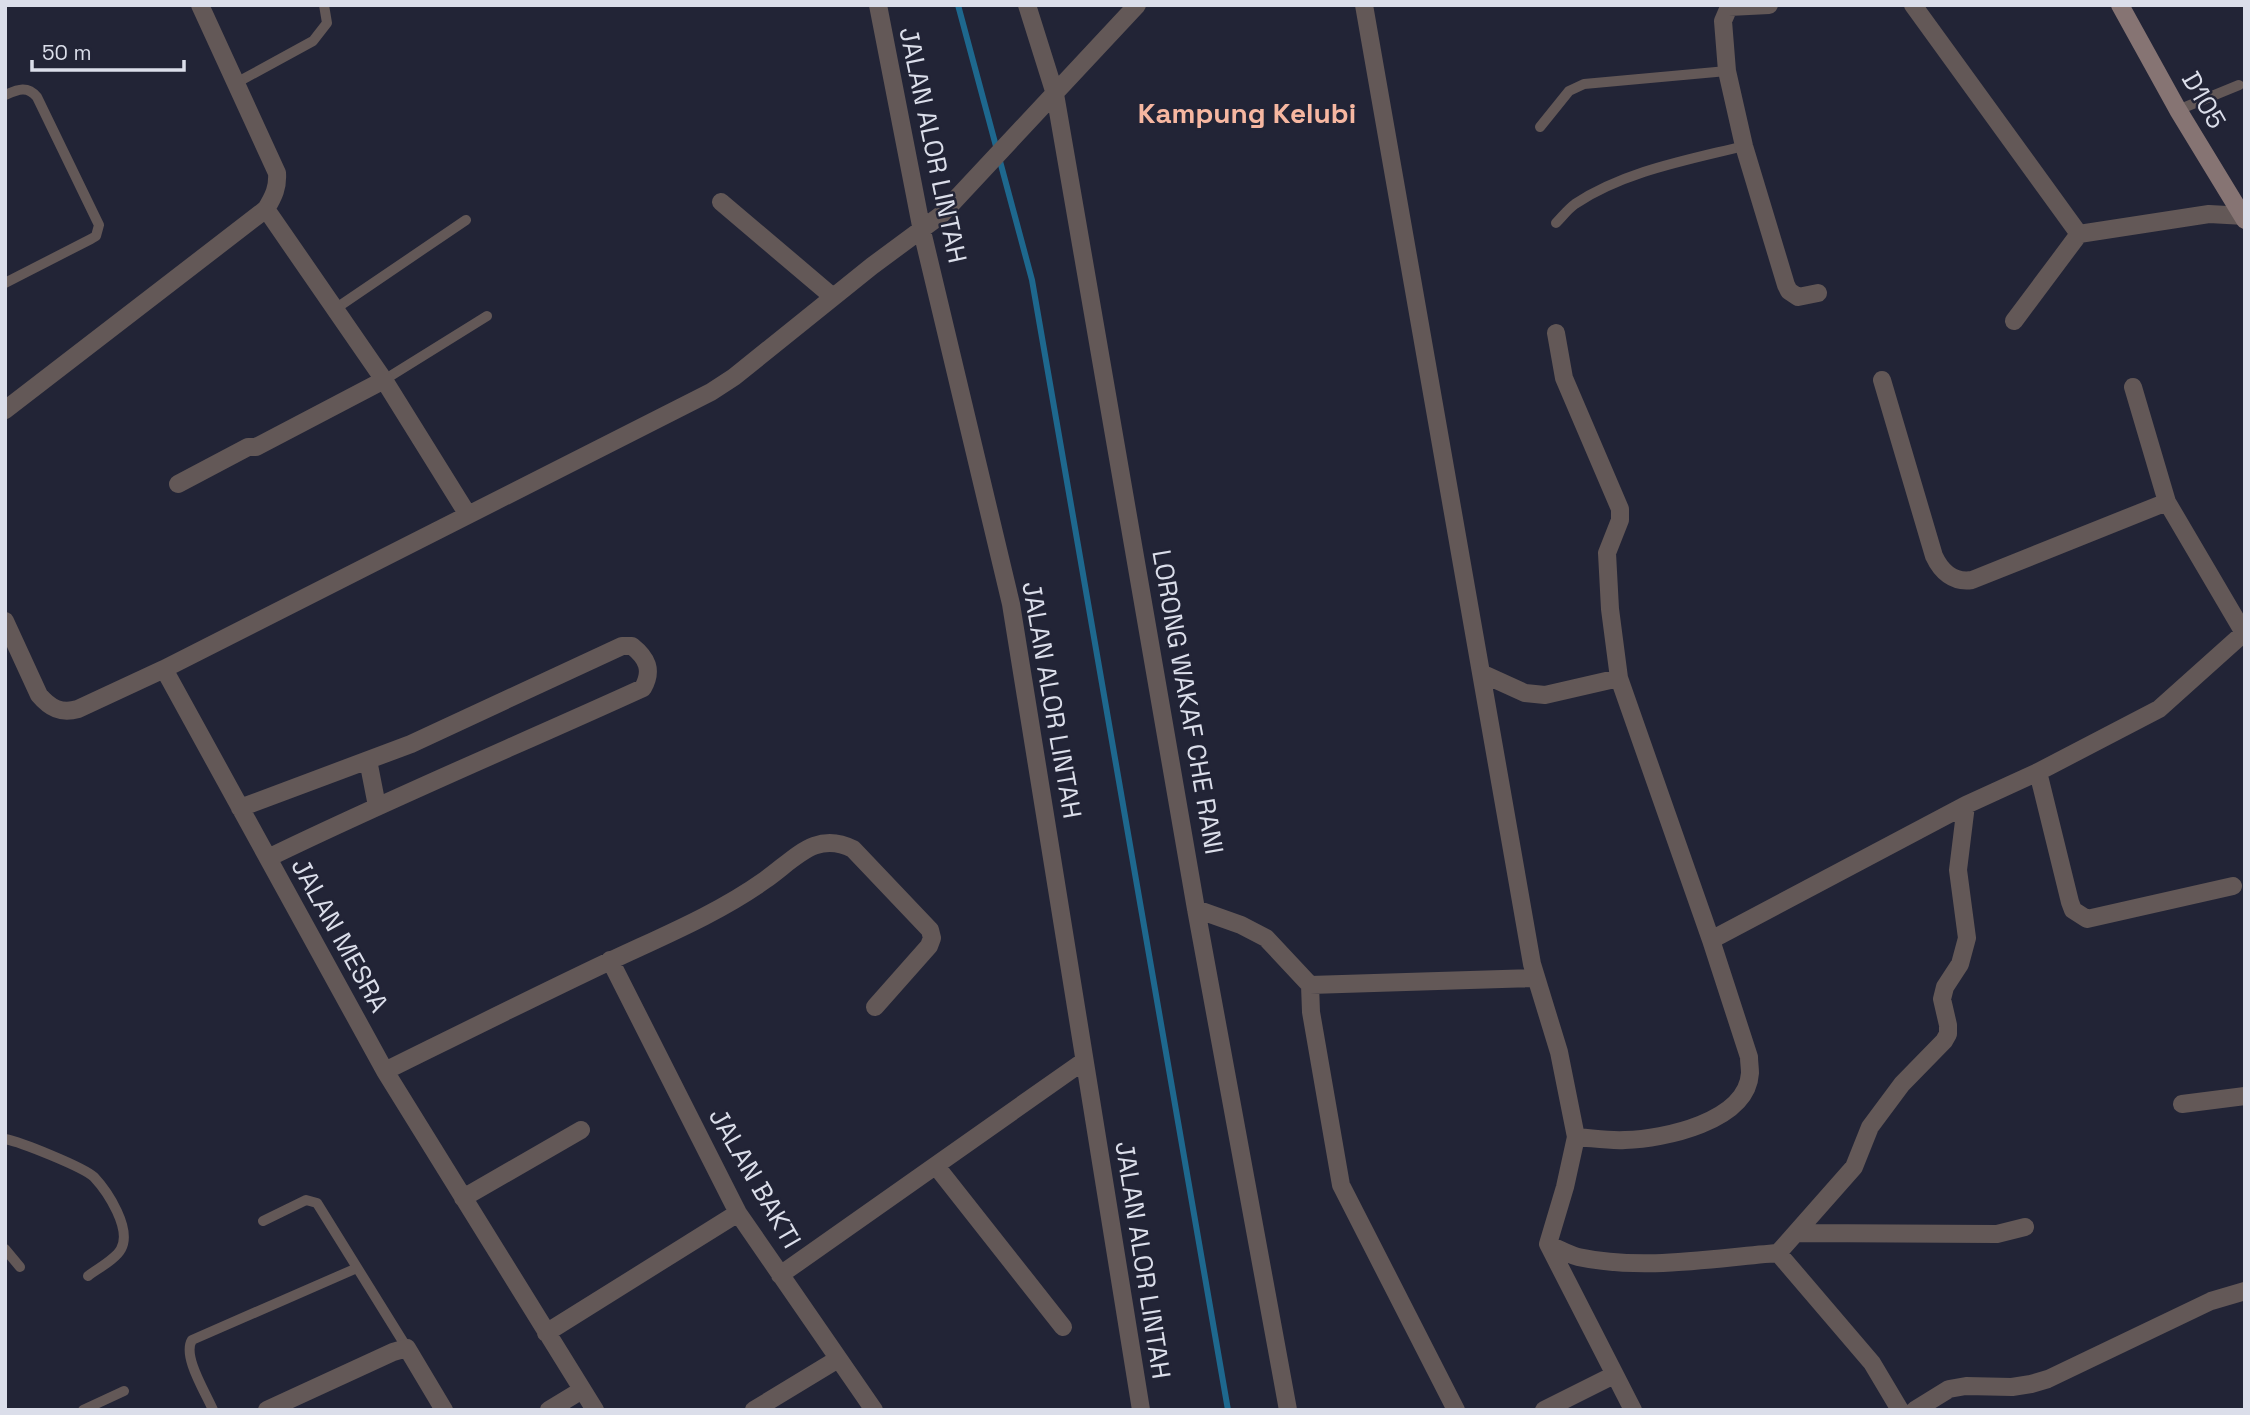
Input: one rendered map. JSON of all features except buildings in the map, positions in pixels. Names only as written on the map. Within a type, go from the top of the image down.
[{"type":"street","points":[[5,410],[266,209],[278,185],[277,173],[200,5]]},
{"type":"street","name":"JALAN ALOR LINTAH","points":[[877,5],[922,231],[1011,604],[1141,1410]]},
{"type":"street","name":"LORONG WAKAF CHE RANI","points":[[1027,5],[1055,93],[1196,909],[1288,1410]]},
{"type":"street","points":[[5,621],[39,695],[60,711],[78,709],[164,669],[711,392],[734,377],[941,215],[1137,5]]},
{"type":"street","points":[[1364,5],[1535,978],[1559,1052],[1576,1137],[1548,1244],[1633,1410]]},
{"type":"street","points":[[1769,5],[1729,6],[1723,21],[1727,71],[1744,146],[1789,291],[1798,297],[1818,293]]},
{"type":"street","points":[[1913,5],[2079,234]]},
{"type":"street","name":"D105","points":[[2120,5],[2244,217]]},
{"type":"street","points":[[721,202],[833,297]]},
{"type":"street","points":[[266,209],[384,380],[468,515]]},
{"type":"street","points":[[2014,321],[2079,234],[2210,214],[2244,217]]},
{"type":"street","points":[[1556,333],[1564,378],[1620,509],[1620,520],[1607,553],[1610,609],[1619,678],[1711,940],[1749,1057],[1750,1075],[1744,1092],[1727,1110],[1707,1123],[1674,1133],[1625,1140],[1576,1137]]},
{"type":"street","points":[[178,484],[248,447],[256,447],[384,380]]},
{"type":"street","points":[[1882,380],[1934,556],[1943,572],[1951,577],[1972,580],[2167,502]]},
{"type":"street","points":[[1711,940],[1966,804],[2038,772],[2159,709],[2244,633],[2167,502],[2133,387]]},
{"type":"street","points":[[240,808],[411,744],[622,646],[632,646],[642,654],[648,667],[648,678],[643,688],[377,806],[268,858]]},
{"type":"street","name":"JALAN MESRA","points":[[164,669],[385,1071],[595,1410]]},
{"type":"street","points":[[1481,673],[1525,693],[1545,695],[1619,678]]},
{"type":"street","points":[[368,760],[377,806]]},
{"type":"street","points":[[2038,772],[2070,902],[2079,916],[2096,919],[2234,886]]},
{"type":"street","points":[[1548,1244],[1576,1256],[1623,1263],[1654,1264],[1778,1253],[1797,1233],[1854,1167],[1870,1127],[1902,1084],[1948,1034],[1942,999],[1945,986],[1960,964],[1967,938],[1958,870],[1966,804]]},
{"type":"street","points":[[385,1071],[610,960],[705,917],[815,845],[827,841],[840,842],[853,849],[930,930],[932,938],[929,946],[875,1007]]},
{"type":"street","points":[[1196,909],[1241,925],[1266,938],[1310,985],[1311,1012],[1341,1185],[1456,1410]]},
{"type":"street","name":"JALAN BAKTI","points":[[610,960],[738,1213],[874,1410]]},
{"type":"street","points":[[1310,985],[1535,978]]},
{"type":"street","points":[[780,1275],[1084,1061]]},
{"type":"street","points":[[2182,1104],[2245,1096]]},
{"type":"street","points":[[463,1198],[581,1130]]},
{"type":"street","points":[[936,1166],[1063,1326]]},
{"type":"street","points":[[546,1333],[738,1213]]},
{"type":"street","points":[[1797,1233],[1997,1234],[2025,1227]]},
{"type":"street","points":[[1778,1253],[1872,1363],[1900,1410]]},
{"type":"street","points":[[1915,1410],[1950,1389],[1966,1386],[2012,1387],[2048,1379],[2211,1301],[2245,1291]]},
{"type":"street","points":[[267,1410],[393,1352],[408,1348],[444,1410]]},
{"type":"street","points":[[754,1410],[838,1359]]},
{"type":"street","points":[[1544,1410],[1614,1376]]},
{"type":"street","points":[[549,1410],[582,1390]]},
{"type":"lane","points":[[236,83],[313,41],[327,23],[324,5]]},
{"type":"lane","points":[[1540,127],[1569,90],[1584,83],[1727,71]]},
{"type":"lane","points":[[2179,110],[2238,85]]},
{"type":"lane","points":[[5,95],[28,89],[37,97],[99,225],[96,236],[5,283]]},
{"type":"lane","points":[[1556,223],[1574,205],[1614,185],[1654,169],[1744,146]]},
{"type":"lane","points":[[335,309],[466,220]]},
{"type":"lane","points":[[384,380],[487,316]]},
{"type":"lane","points":[[5,1139],[93,1176],[119,1214],[125,1234],[121,1251],[88,1276]]},
{"type":"lane","points":[[263,1221],[306,1200],[320,1207],[408,1348]]},
{"type":"lane","points":[[5,1249],[20,1267]]},
{"type":"lane","points":[[213,1410],[190,1356],[189,1345],[192,1340],[357,1268]]},
{"type":"lane","points":[[83,1410],[124,1391]]},
{"type":"waterway","points":[[958,5],[1032,280],[1228,1410]]},
{"type":"district","name":"Kampung Kelubi","points":[[1247,113]]}]
